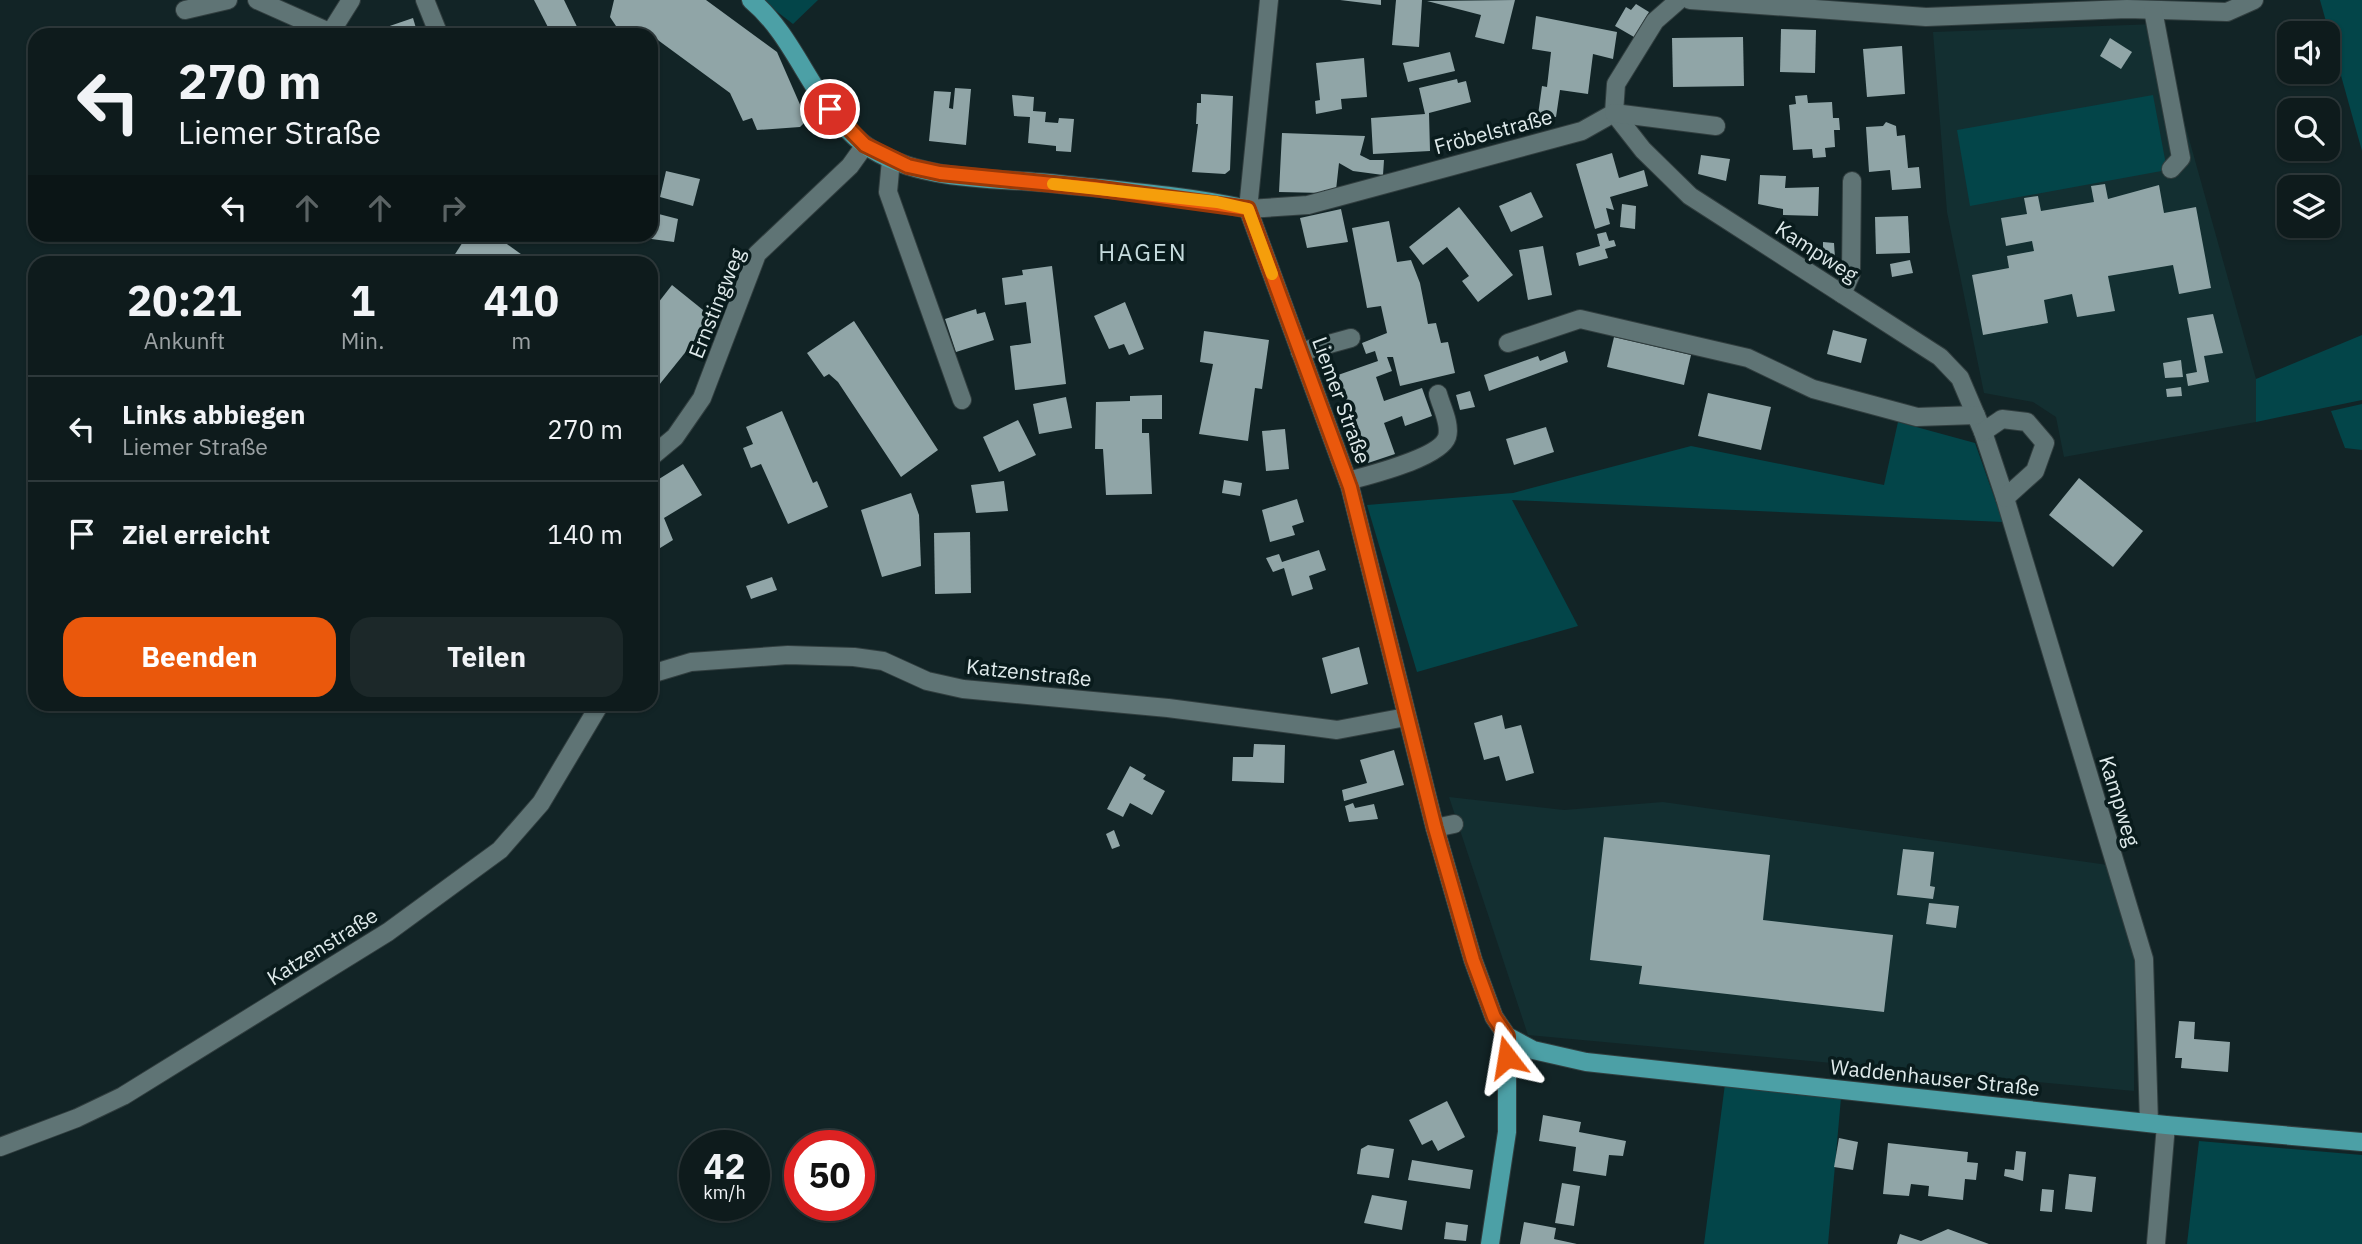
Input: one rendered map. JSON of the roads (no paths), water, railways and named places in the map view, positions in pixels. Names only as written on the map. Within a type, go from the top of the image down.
[{"type":"main road","points":[[751,0],[785,36],[830,109],[865,145],[891,159],[940,173],[1108,189],[1248,209]]},
{"type":"main road","name":"Liemer Straße","points":[[1248,209],[1348,481],[1406,717],[1422,755],[1435,828],[1473,960],[1494,1017],[1507,1036]]},
{"type":"main road","points":[[1490,1244],[1502,1210],[1507,1132],[1507,1036]]},
{"type":"main road","name":"Waddenhauser Straße","points":[[1507,1036],[1533,1050],[1586,1062],[2157,1124],[2362,1142]]},
{"type":"street","points":[[186,10],[228,0]]},
{"type":"street","points":[[257,0],[318,28]]},
{"type":"street","points":[[332,28],[351,0]]},
{"type":"street","points":[[425,0],[436,28]]},
{"type":"street","points":[[1248,209],[1269,0]]},
{"type":"street","points":[[1679,0],[1655,21],[1616,84],[1614,113],[1716,126]]},
{"type":"street","points":[[1690,0],[1926,16],[2126,5],[2152,10],[2227,12],[2254,0]]},
{"type":"street","points":[[2152,10],[2181,158],[2171,169]]},
{"type":"street","name":"Fröbelstraße","points":[[1248,209],[1308,205],[1582,131],[1614,113]]},
{"type":"street","name":"Kampweg","points":[[1614,113],[1643,150],[1690,197],[1940,357],[1960,378],[1983,432],[2005,498],[2144,960],[2157,1124],[2155,1243]]},
{"type":"street","name":"Ernstingweg","points":[[658,451],[675,437],[702,398],[757,254],[850,166],[865,145]]},
{"type":"street","points":[[891,159],[888,192],[962,400]]},
{"type":"street","points":[[1842,294],[1851,274],[1852,181]]},
{"type":"street","points":[[1508,343],[1580,319],[1748,358],[1813,389],[1917,418],[1976,415]]},
{"type":"street","points":[[1300,352],[1351,338]]},
{"type":"street","points":[[1348,481],[1426,455],[1443,445],[1448,432],[1438,394]]},
{"type":"street","points":[[1983,432],[2002,419],[2027,422],[2045,443],[2035,471],[2005,498]]},
{"type":"street","name":"Katzenstraße","points":[[658,672],[691,662],[788,655],[854,657],[883,661],[927,681],[962,689],[1168,708],[1338,730],[1406,717]]},
{"type":"street","name":"Katzenstraße","points":[[0,1147],[77,1118],[122,1096],[388,932],[479,867],[500,850],[541,803],[596,711]]},
{"type":"street","points":[[1435,828],[1454,824]]},
{"type":"district","name":"HAGEN","points":[[1143,252]]}]
